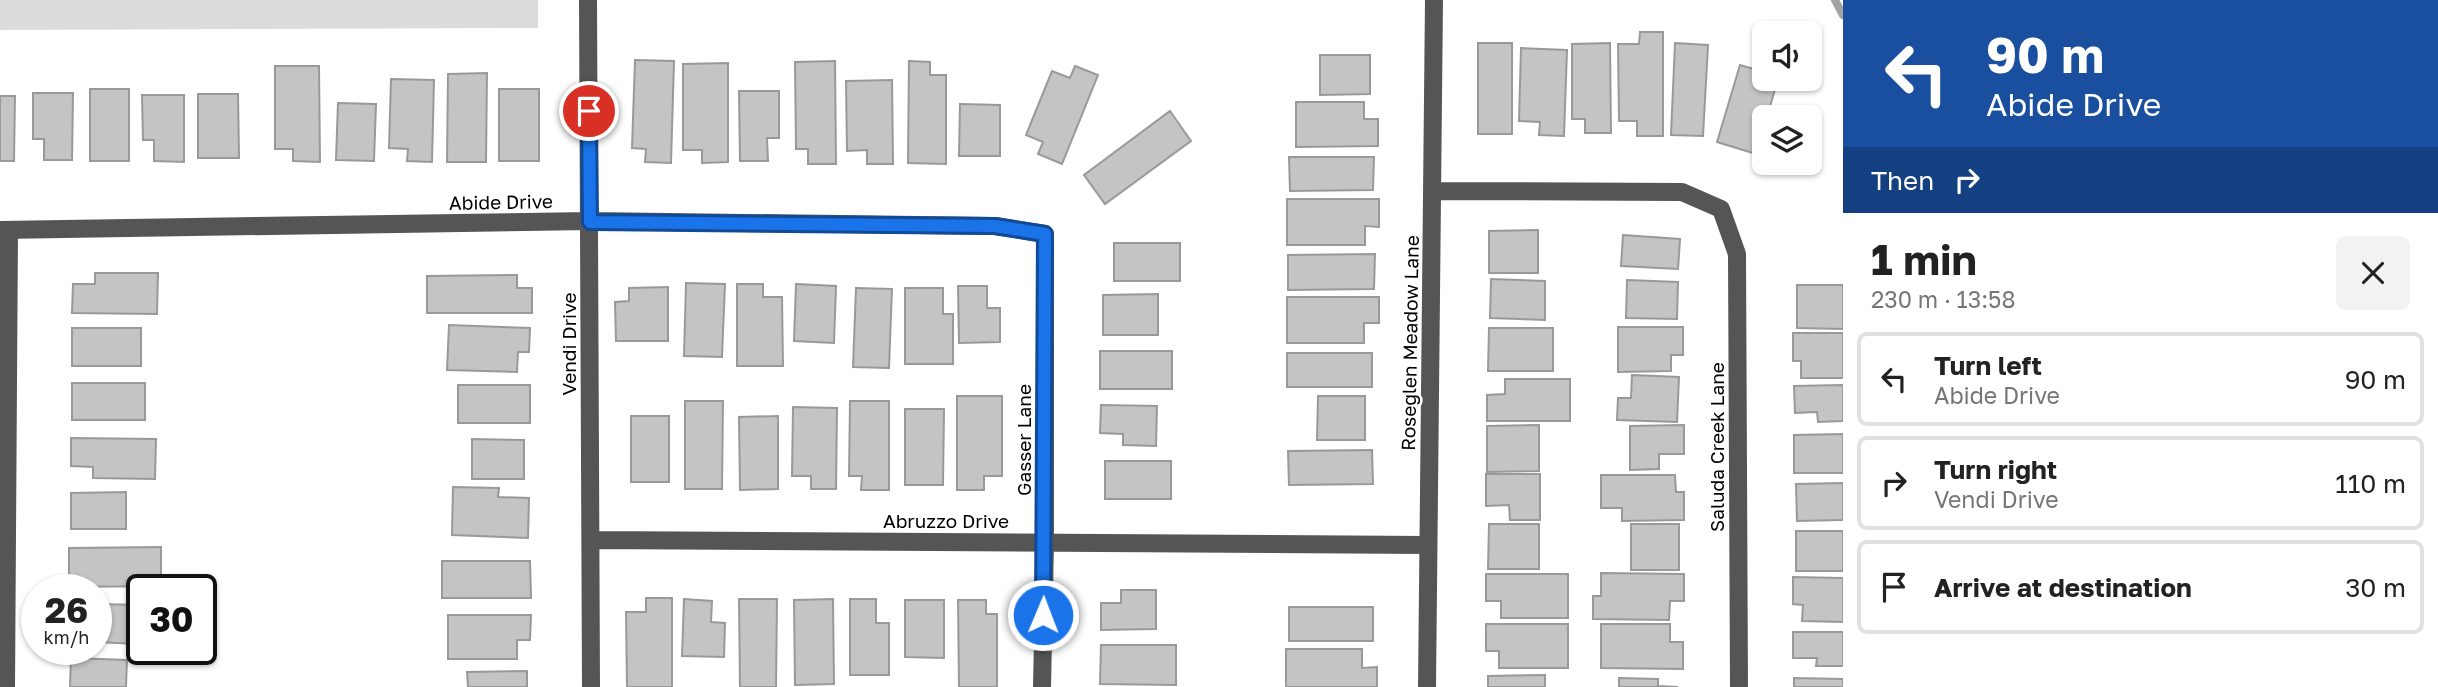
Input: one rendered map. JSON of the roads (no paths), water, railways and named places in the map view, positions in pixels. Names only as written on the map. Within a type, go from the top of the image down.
[{"type":"street","name":"Vendi Drive","points":[[588,0],[591,687]]},
{"type":"street","name":"Roseglen Meadow Lane","points":[[1427,687],[1434,0]]},
{"type":"street","name":"Saluda Creek Lane","points":[[1433,191],[1682,191],[1721,209],[1737,254],[1739,687]]},
{"type":"street","name":"Abide Drive","points":[[4,230],[590,222],[995,226],[1045,234]]},
{"type":"street","points":[[4,230],[6,687]]},
{"type":"street","name":"Gasser Lane","points":[[1042,687],[1045,234]]},
{"type":"street","name":"Abruzzo Drive","points":[[591,540],[1427,545]]},
{"type":"waterway","points":[[1835,0],[1843,15]]}]
